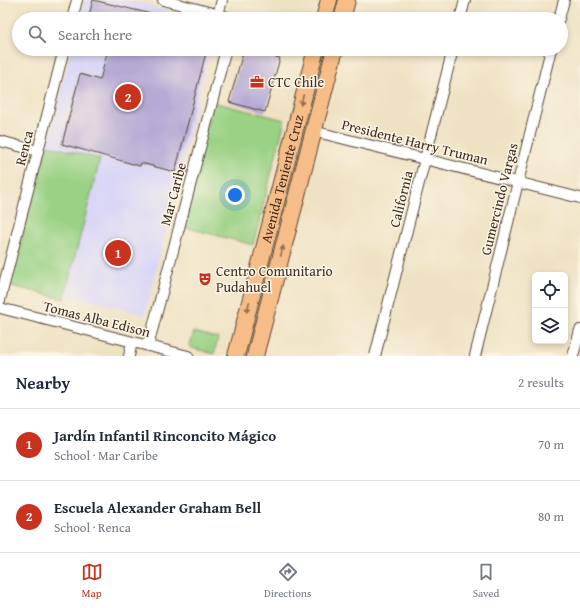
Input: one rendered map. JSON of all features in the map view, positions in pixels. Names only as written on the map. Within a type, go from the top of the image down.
[{"type":"main road","points":[[326,12],[329,0]]},
{"type":"main road","points":[[344,12],[347,0]]},
{"type":"main road","name":"Avenida Teniente Cruz","points":[[236,356],[314,56]]},
{"type":"main road","name":"Avenida Teniente Cruz","points":[[255,356],[333,56]]},
{"type":"street","points":[[74,12],[77,0]]},
{"type":"street","points":[[163,0],[207,12]]},
{"type":"street","points":[[219,12],[222,0]]},
{"type":"street","points":[[462,12],[465,0]]},
{"type":"street","points":[[561,12],[564,0]]},
{"type":"street","name":"Renca","points":[[0,300],[62,56]]},
{"type":"street","name":"Mar Caribe","points":[[148,346],[224,56]]},
{"type":"street","name":"California","points":[[375,356],[451,56]]},
{"type":"street","name":"Gumercindo Vargas","points":[[475,356],[549,56]]},
{"type":"street","name":"Presidente Harry Truman","points":[[313,131],[580,198]]},
{"type":"street","points":[[0,141],[38,151]]},
{"type":"street","name":"Tomas Alba Edison","points":[[0,308],[188,356]]},
{"type":"street","points":[[573,356],[580,330]]},
{"type":"street","points":[[129,356],[132,342]]},
{"type":"shaded area","points":[[84,0],[128,0],[174,12],[81,12]]},
{"type":"shaded area","points":[[69,56],[208,56],[145,315],[66,294],[100,159],[47,145]]},
{"type":"green space","points":[[213,102],[285,120],[253,245],[181,226]]},
{"type":"green space","points":[[47,145],[100,159],[64,299],[8,285]]},
{"type":"green space","points":[[194,332],[218,338],[214,354],[189,347]]},
{"type":"building","points":[[93,0],[143,12],[90,12]]},
{"type":"building","points":[[106,56],[205,56],[175,172],[141,163],[140,166],[62,144],[80,74],[100,80]]},
{"type":"building","points":[[242,56],[272,56],[280,58],[265,112],[229,102]]},
{"type":"place","name":"CTC Chile","points":[[257,82]]},
{"type":"place","name":"Escuela Alexander Graham Bell","points":[[128,97]]},
{"type":"place","name":"Jardín Infantil Rinconcito Mágico","points":[[118,253]]},
{"type":"place","name":"Centro Comunitario Pudahuel","points":[[205,279]]}]
